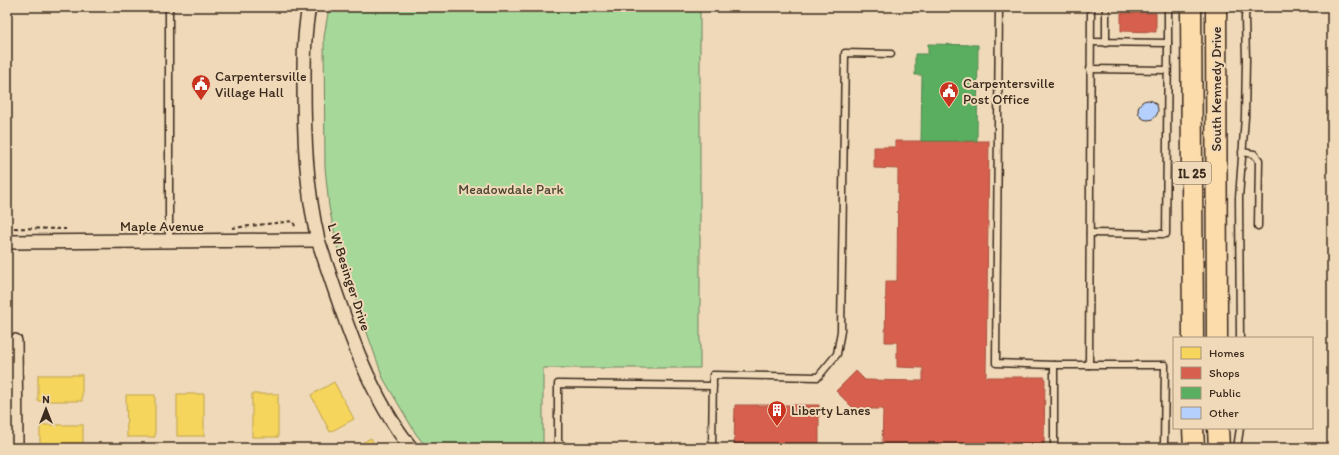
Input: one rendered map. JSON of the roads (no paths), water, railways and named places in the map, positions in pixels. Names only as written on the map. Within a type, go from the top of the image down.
[{"type":"main road","name":"South Kennedy Drive","points":[[1191,7],[1193,337]]},
{"type":"main road","name":"South Kennedy Drive","points":[[1216,7],[1218,337]]},
{"type":"main road","points":[[1193,429],[1194,448]]},
{"type":"main road","points":[[1218,429],[1218,448]]},
{"type":"street","name":"L W Besinger Drive","points":[[309,7],[305,47],[304,102],[306,162],[311,205],[318,240],[361,360],[384,407],[411,448]]},
{"type":"street","name":"Maple Avenue","points":[[7,242],[318,240]]},
{"type":"street","points":[[15,341],[16,448]]},
{"type":"lane","points":[[169,7],[169,242]]},
{"type":"lane","points":[[999,7],[996,363],[1054,365],[1165,365],[1164,448]]},
{"type":"lane","points":[[1089,365],[1090,7]]},
{"type":"lane","points":[[1106,42],[1107,7]]},
{"type":"lane","points":[[1090,233],[1166,234],[1168,7]]},
{"type":"lane","points":[[1240,337],[1239,198],[1245,110],[1246,7]]},
{"type":"lane","points":[[1090,42],[1168,43]]},
{"type":"lane","points":[[712,448],[713,375],[818,377],[838,354],[841,331],[845,53],[891,54]]},
{"type":"lane","points":[[1090,69],[1168,70]]},
{"type":"lane","points":[[1242,152],[1254,154],[1259,160],[1258,226]]},
{"type":"lane","points":[[1054,365],[1054,448]]},
{"type":"lane","points":[[566,448],[558,442],[558,384],[713,386]]},
{"type":"lane","points":[[1237,448],[1240,429]]},
{"type":"place","name":"Carpentersville Village Hall","points":[[201,101]]},
{"type":"place","name":"Carpentersville Post Office","points":[[949,108]]},
{"type":"place","name":"Liberty Lanes","points":[[777,427]]},
{"type":"park label","name":"Meadowdale Park","points":[[511,189]]}]
